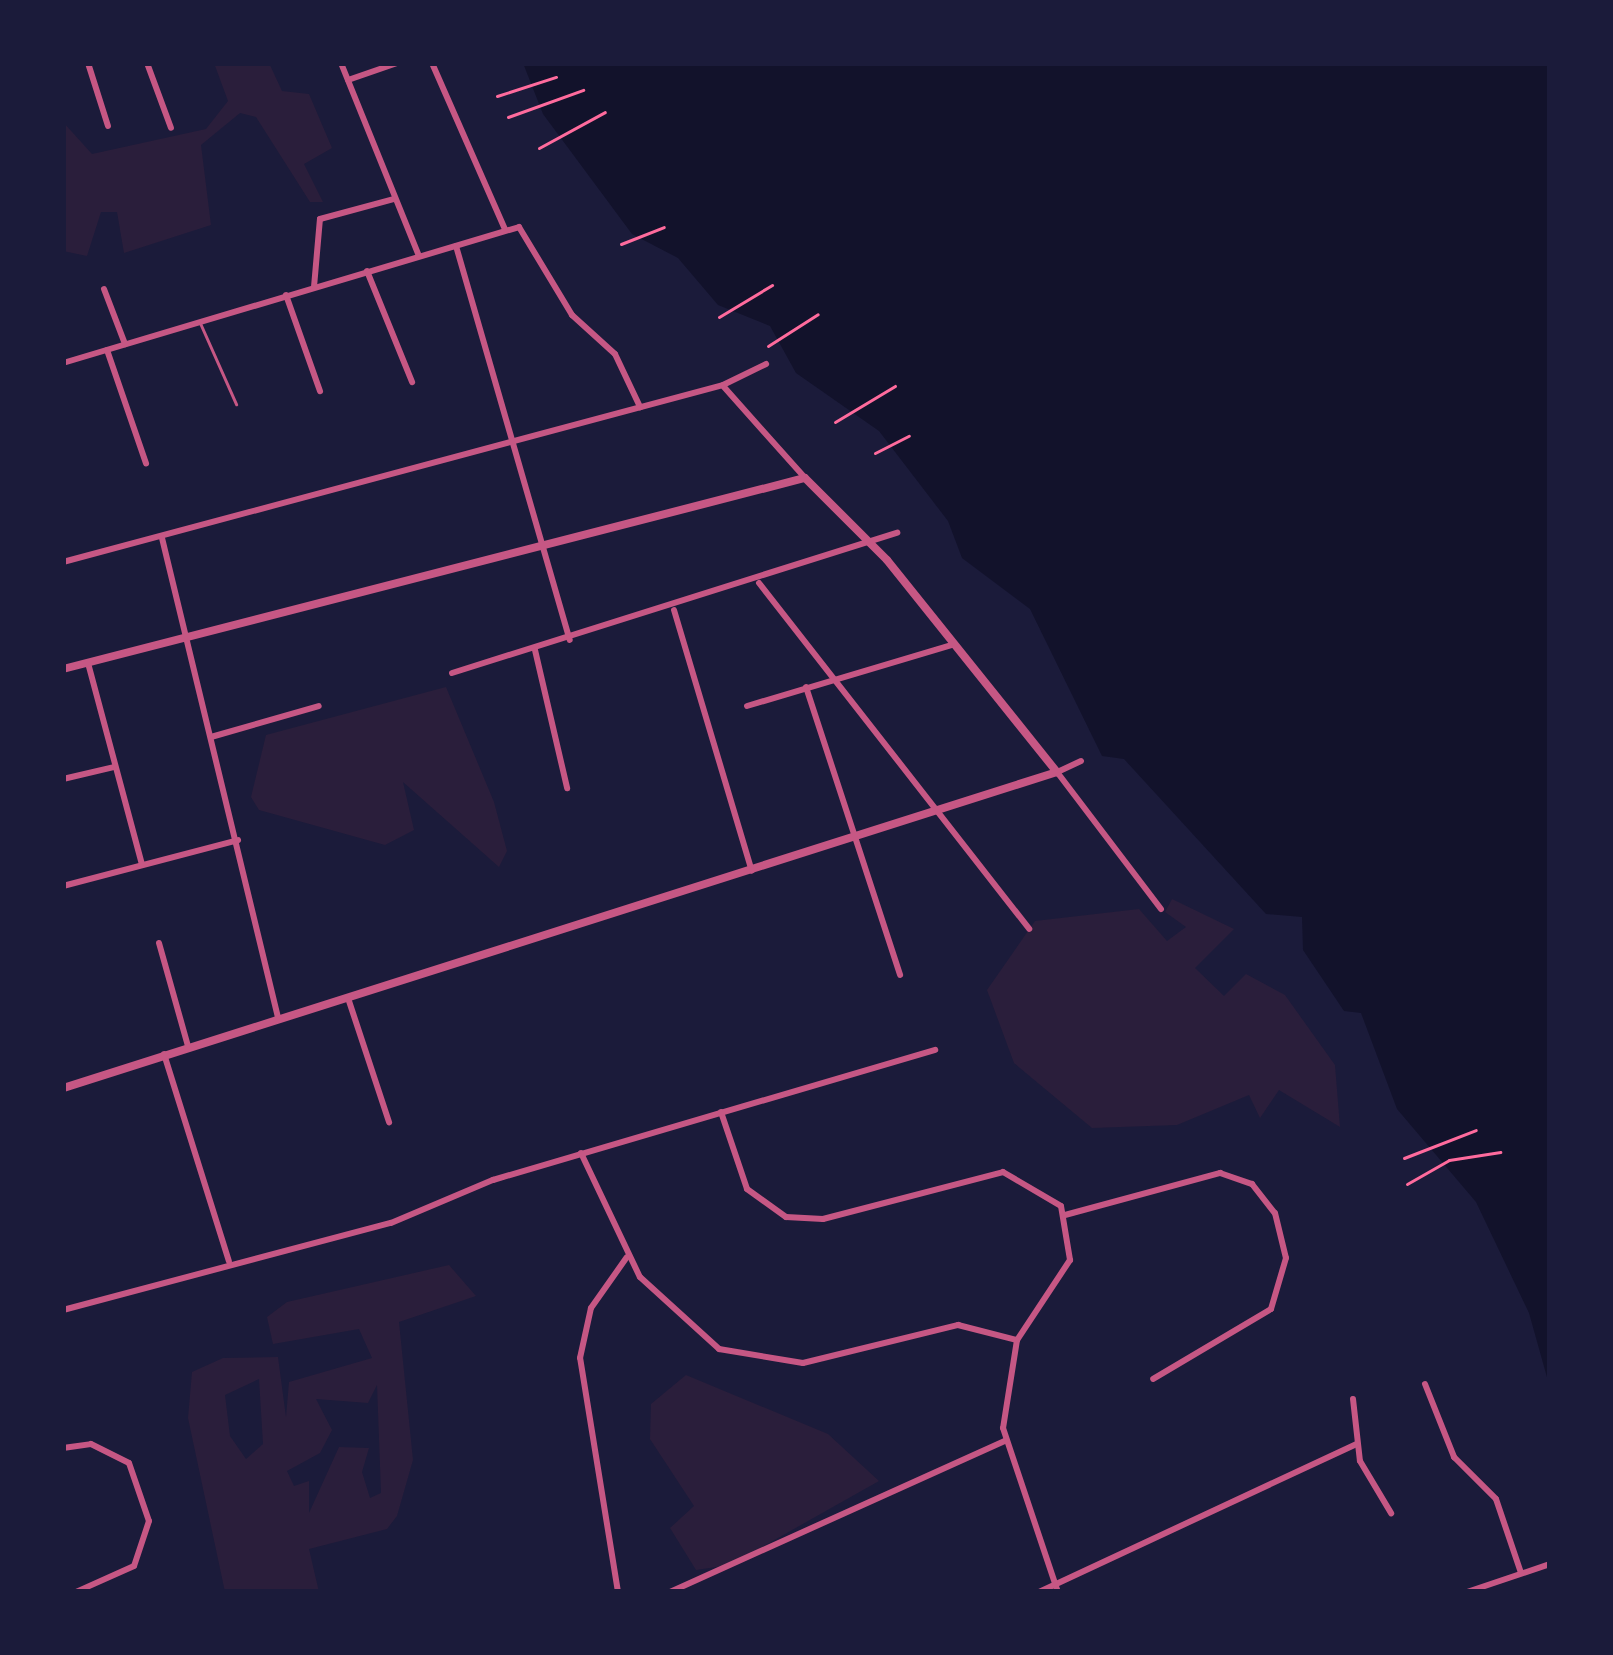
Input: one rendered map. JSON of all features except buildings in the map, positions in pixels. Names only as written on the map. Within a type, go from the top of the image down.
[{"type":"street","points":[[88,63],[108,126]]},
{"type":"street","points":[[147,63],[171,128]]},
{"type":"street","points":[[341,63],[419,256]]},
{"type":"street","points":[[348,80],[397,63]]},
{"type":"street","points":[[432,63],[505,230]]},
{"type":"street","points":[[314,286],[317,225],[394,199]]},
{"type":"street","points":[[63,363],[505,230],[527,232],[640,407]]},
{"type":"street","points":[[457,246],[570,640]]},
{"type":"street","points":[[367,271],[412,382]]},
{"type":"street","points":[[104,289],[125,344]]},
{"type":"street","points":[[286,295],[320,392]]},
{"type":"street","points":[[107,350],[146,464]]},
{"type":"street","points":[[63,562],[723,385],[766,364]]},
{"type":"street","points":[[723,385],[871,544],[1057,772],[1161,909]]},
{"type":"street","points":[[63,669],[805,478]]},
{"type":"street","points":[[452,673],[759,583],[897,533]]},
{"type":"street","points":[[162,538],[278,1019]]},
{"type":"street","points":[[759,583],[1029,929]]},
{"type":"street","points":[[674,609],[752,871]]},
{"type":"street","points":[[747,706],[952,645]]},
{"type":"street","points":[[535,650],[567,788]]},
{"type":"street","points":[[88,663],[142,865]]},
{"type":"street","points":[[806,687],[900,975]]},
{"type":"street","points":[[211,737],[319,706]]},
{"type":"street","points":[[63,1088],[939,812],[1081,761]]},
{"type":"street","points":[[63,779],[114,766]]},
{"type":"street","points":[[63,886],[238,840]]},
{"type":"street","points":[[159,943],[188,1046]]},
{"type":"street","points":[[348,998],[389,1122]]},
{"type":"street","points":[[63,1310],[229,1261],[391,1223],[581,1154],[935,1050]]},
{"type":"street","points":[[164,1054],[229,1261]]},
{"type":"street","points":[[722,1112],[747,1189],[786,1217],[824,1219],[1003,1172],[1048,1192],[1065,1215],[1066,1269],[1017,1340],[1006,1440],[1057,1589]]},
{"type":"street","points":[[581,1154],[627,1257],[683,1325],[742,1357],[803,1363],[958,1325],[1017,1340]]},
{"type":"street","points":[[1065,1215],[1220,1173],[1252,1184],[1276,1213],[1286,1258],[1270,1309],[1153,1379]]},
{"type":"street","points":[[618,1592],[580,1347],[591,1308],[627,1257]]},
{"type":"street","points":[[1424,1384],[1454,1456],[1496,1499],[1521,1573]]},
{"type":"street","points":[[1353,1399],[1358,1444],[1391,1513]]},
{"type":"street","points":[[670,1592],[1006,1440]]},
{"type":"street","points":[[63,1448],[91,1444],[129,1462],[149,1521],[134,1566],[76,1592]]},
{"type":"street","points":[[1039,1592],[1057,1589],[1358,1444]]},
{"type":"street","points":[[1467,1592],[1550,1564]]},
{"type":"lane","points":[[199,322],[236,404]]},
{"type":"path","points":[[497,96],[556,77]]},
{"type":"path","points":[[508,117],[583,90]]},
{"type":"path","points":[[539,148],[605,112]]},
{"type":"path","points":[[620,244],[664,227]]},
{"type":"path","points":[[719,316],[772,285]]},
{"type":"path","points":[[767,346],[818,314]]},
{"type":"path","points":[[835,422],[895,386]]},
{"type":"path","points":[[874,453],[909,436]]},
{"type":"path","points":[[1404,1158],[1476,1130]]},
{"type":"path","points":[[1407,1184],[1435,1164],[1500,1152]]},
{"type":"shaded area","points":[[214,63],[269,63],[282,91],[309,94],[332,148],[304,164],[323,202],[310,202],[256,117],[240,113],[201,145],[211,225],[124,253],[117,212],[101,212],[87,256],[63,251],[63,122],[92,154],[206,129],[228,101]]},
{"type":"shaded area","points":[[523,63],[1550,63],[1550,1388],[1529,1313],[1476,1202],[1397,1109],[1361,1013],[1344,1011],[1303,950],[1302,917],[1266,914],[1124,759],[1102,756],[1030,609],[962,558],[948,521],[879,431],[796,373],[770,326],[718,305],[678,258],[632,234],[543,114]]},
{"type":"shaded area","points":[[446,687],[494,802],[507,851],[499,867],[403,782],[414,830],[385,845],[259,810],[251,797],[266,735]]},
{"type":"shaded area","points":[[1172,899],[1234,929],[1195,968],[1224,996],[1246,974],[1285,995],[1335,1065],[1340,1127],[1279,1090],[1260,1118],[1249,1095],[1177,1125],[1092,1128],[1014,1063],[987,990],[1035,921],[1139,909],[1167,941],[1186,927],[1165,912]]},
{"type":"shaded area","points":[[449,1265],[476,1296],[399,1322],[413,1460],[397,1516],[387,1529],[309,1549],[319,1592],[225,1592],[188,1418],[192,1372],[223,1358],[278,1357],[286,1417],[289,1382],[372,1358],[359,1329],[273,1344],[267,1317],[287,1302]],"holes":[[[259,1379],[263,1444],[246,1459],[230,1436],[225,1395]],[[377,1385],[381,1493],[370,1498],[362,1472],[369,1448],[339,1447],[309,1513],[309,1481],[294,1486],[287,1471],[320,1453],[332,1430],[316,1399],[368,1403]]]},
{"type":"shaded area","points":[[686,1375],[828,1434],[879,1481],[730,1565],[696,1570],[670,1528],[694,1506],[650,1439],[651,1404]]}]
